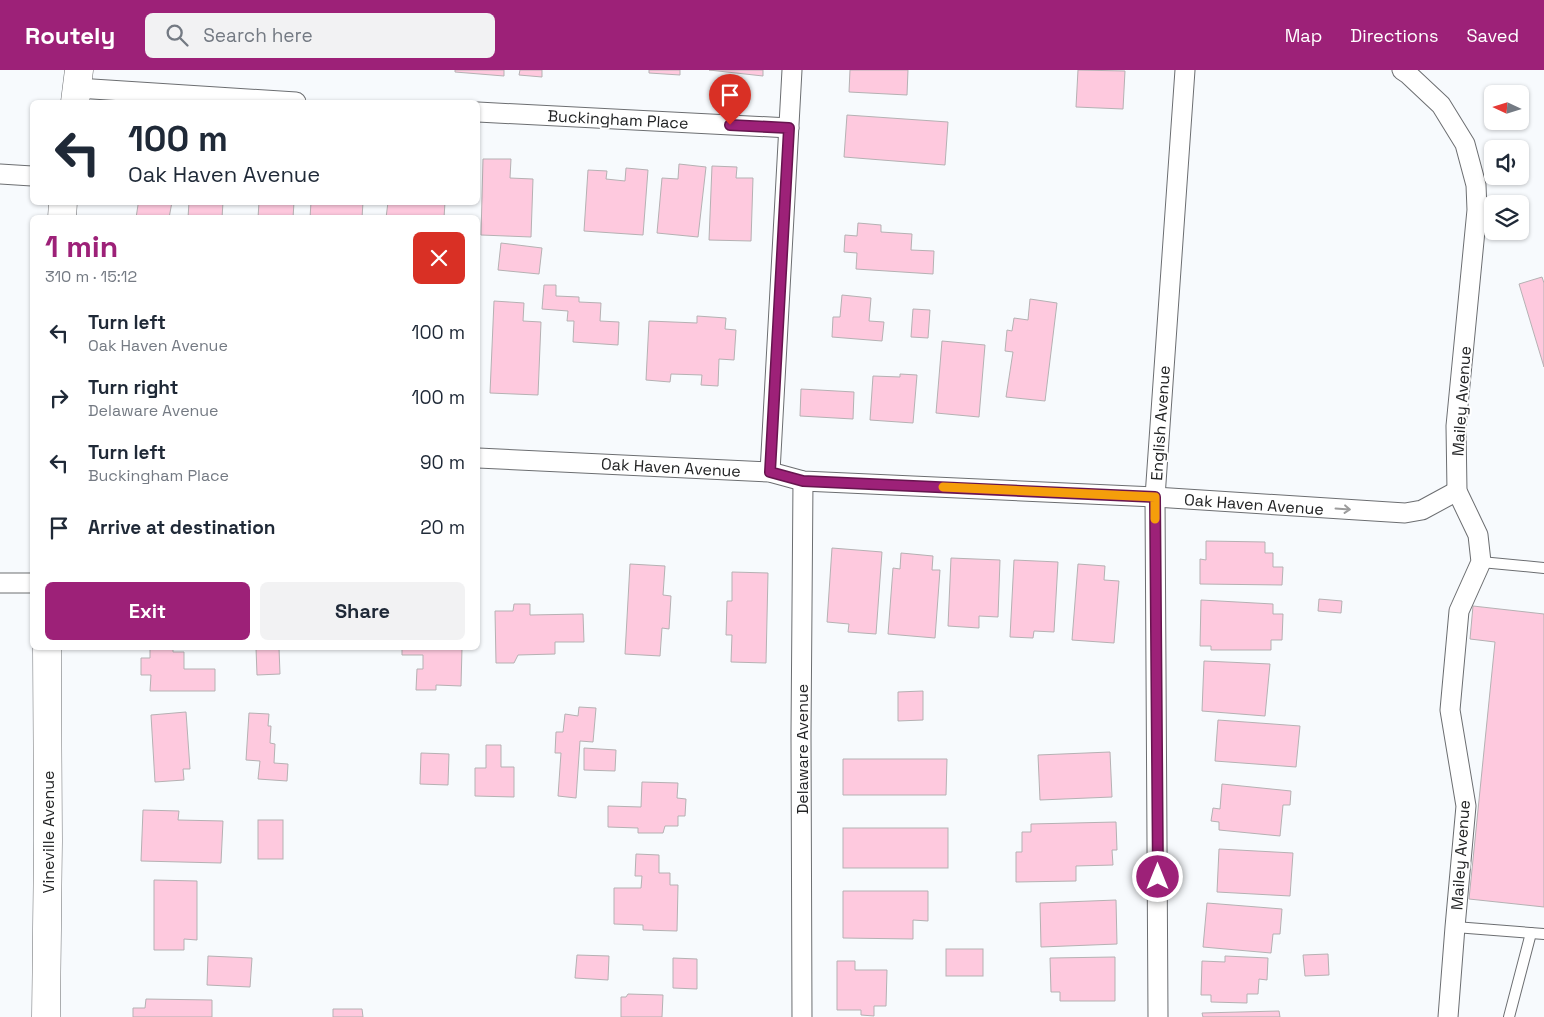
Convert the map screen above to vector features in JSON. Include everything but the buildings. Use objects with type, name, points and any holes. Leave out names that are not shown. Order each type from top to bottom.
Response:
[{"type":"main road","name":"Vineville Avenue","points":[[46,1017],[48,851],[47,650]]},
{"type":"street","points":[[770,472],[792,70]]},
{"type":"street","name":"English Avenue","points":[[1158,1017],[1155,497],[1185,70]]},
{"type":"street","name":"Mailey Avenue","points":[[1402,70],[1441,105],[1465,144],[1476,185],[1477,210],[1456,426],[1457,491],[1478,535],[1481,562],[1460,611],[1450,710],[1466,806],[1448,1017]]},
{"type":"street","points":[[77,87],[267,100]]},
{"type":"street","name":"Buckingham Place","points":[[480,112],[789,128]]},
{"type":"street","points":[[0,174],[30,176]]},
{"type":"street","name":"Oak Haven Avenue","points":[[480,458],[770,472],[803,481],[1155,497],[1405,513],[1422,510],[1457,491]]},
{"type":"street","name":"Delaware Avenue","points":[[802,1017],[801,734],[803,481]]},
{"type":"street","points":[[0,583],[30,583]]},
{"type":"lane","points":[[1481,562],[1544,568]]},
{"type":"lane","points":[[1455,927],[1544,934]]},
{"type":"lane","points":[[1509,1017],[1532,933]]},
{"type":"slow traffic","points":[[943,487],[1155,497],[1155,519]]},
{"type":"route","points":[[730,125],[789,128],[770,472],[803,481],[1155,497],[1158,877]]}]
